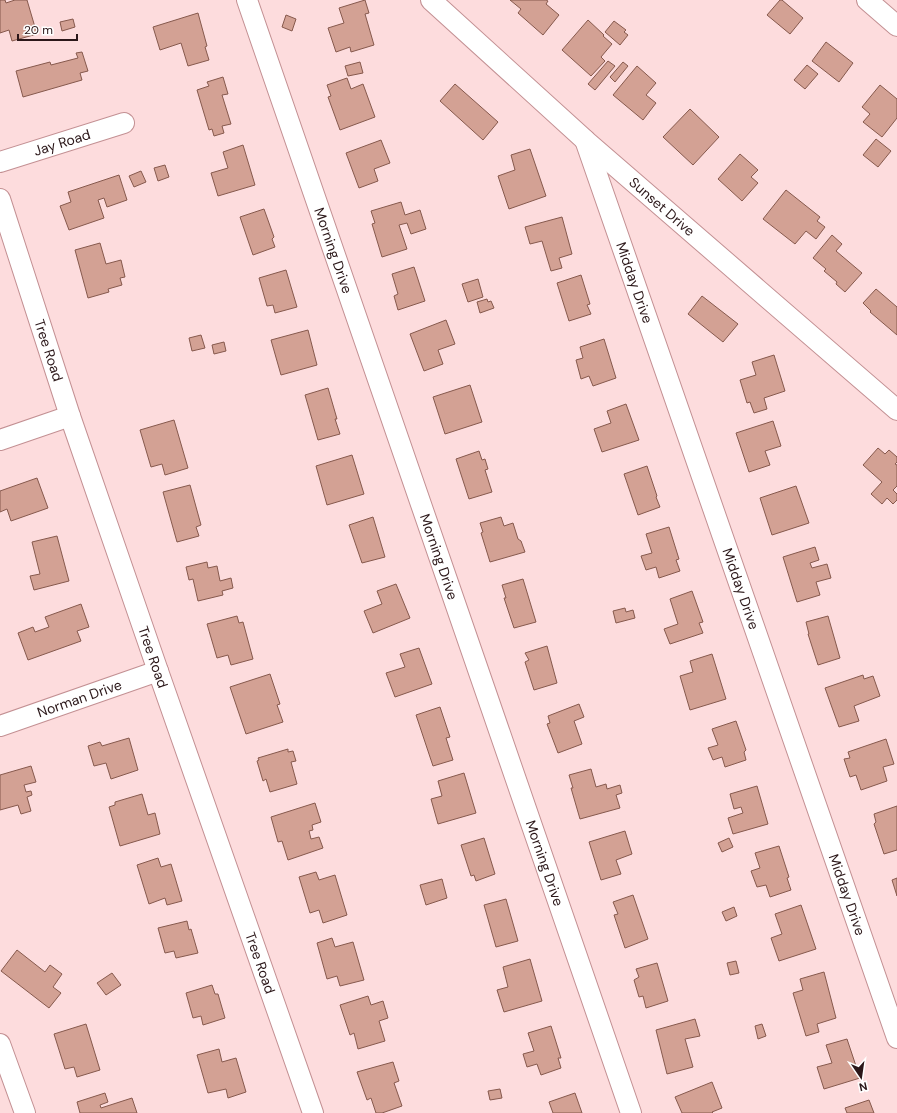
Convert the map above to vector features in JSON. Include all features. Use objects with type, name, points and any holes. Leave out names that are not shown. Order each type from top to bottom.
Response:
[{"type":"street","name":"Morning Drive","points":[[247,0],[631,1113]]},
{"type":"street","name":"Sunset Drive","points":[[430,0],[585,140],[897,410]]},
{"type":"street","points":[[867,0],[897,26]]},
{"type":"street","name":"Jay Road","points":[[0,162],[124,123]]},
{"type":"street","name":"Midday Drive","points":[[585,140],[897,1038]]},
{"type":"street","name":"Tree Road","points":[[0,199],[70,416],[313,1113]]},
{"type":"street","points":[[0,440],[70,416]]},
{"type":"street","name":"Norman Drive","points":[[0,726],[158,672]]},
{"type":"street","points":[[0,1044],[25,1113]]},
{"type":"building","points":[[0,0],[5,0],[6,3],[15,0],[27,0],[37,34],[12,41],[9,30],[0,33]]},
{"type":"building","points":[[365,0],[369,13],[365,14],[374,45],[351,52],[350,47],[336,52],[328,28],[344,23],[339,8]]},
{"type":"building","points":[[510,0],[546,0],[548,1],[546,4],[559,15],[543,35],[518,13],[521,9]]},
{"type":"building","points":[[780,0],[782,0],[803,18],[790,34],[767,15]]},
{"type":"building","points":[[198,13],[207,46],[205,47],[209,60],[188,66],[181,43],[160,50],[153,27]]},
{"type":"building","points":[[286,15],[296,19],[292,31],[282,27]]},
{"type":"building","points":[[73,19],[75,27],[62,31],[60,22]]},
{"type":"building","points":[[588,20],[612,44],[601,57],[605,61],[591,76],[562,50]]},
{"type":"building","points":[[614,21],[626,30],[624,32],[628,35],[620,45],[605,32]]},
{"type":"building","points":[[826,42],[853,63],[839,82],[812,61]]},
{"type":"building","points":[[82,52],[88,71],[80,73],[82,80],[23,97],[16,71],[50,62],[51,65],[78,58],[76,53]]},
{"type":"building","points":[[608,61],[615,66],[595,90],[588,84]]},
{"type":"building","points":[[360,62],[363,73],[348,76],[345,66]]},
{"type":"building","points":[[623,62],[628,66],[615,82],[610,77]]},
{"type":"building","points":[[807,65],[818,74],[805,89],[794,80]]},
{"type":"building","points":[[637,66],[656,83],[646,95],[656,103],[643,120],[613,95]]},
{"type":"building","points":[[223,77],[228,94],[222,95],[231,124],[222,126],[224,133],[214,136],[212,129],[209,130],[197,90],[209,86],[207,82]]},
{"type":"building","points":[[347,78],[351,89],[363,84],[375,117],[340,130],[328,97],[331,96],[327,85]]},
{"type":"building","points":[[455,84],[498,122],[483,140],[440,101]]},
{"type":"building","points":[[880,85],[897,99],[897,118],[882,137],[863,122],[870,114],[862,107]]},
{"type":"building","points":[[690,109],[719,137],[693,165],[663,137]]},
{"type":"building","points":[[876,139],[891,151],[878,167],[863,155]]},
{"type":"building","points":[[381,140],[390,163],[374,169],[378,181],[359,188],[346,153]]},
{"type":"building","points":[[243,145],[255,185],[218,196],[211,173],[228,168],[223,152]]},
{"type":"building","points":[[530,149],[546,196],[509,209],[498,176],[515,170],[511,155]]},
{"type":"building","points":[[740,154],[758,170],[751,177],[758,183],[742,201],[718,179]]},
{"type":"building","points":[[165,165],[169,177],[158,181],[154,168]]},
{"type":"building","points":[[141,171],[146,182],[134,187],[129,176]]},
{"type":"building","points":[[119,175],[127,200],[107,207],[104,198],[98,200],[104,218],[69,230],[60,206],[71,202],[68,192]]},
{"type":"building","points":[[786,190],[820,217],[817,221],[825,227],[816,239],[806,231],[795,244],[763,219]]},
{"type":"building","points":[[401,202],[405,215],[420,210],[426,229],[411,234],[407,223],[399,225],[407,249],[382,257],[372,224],[375,223],[371,211]]},
{"type":"building","points":[[264,209],[274,237],[272,239],[275,247],[253,255],[240,217]]},
{"type":"building","points":[[562,217],[572,254],[559,258],[562,268],[551,271],[542,241],[530,244],[525,227]]},
{"type":"building","points":[[832,235],[842,244],[836,251],[862,273],[845,292],[836,284],[837,282],[824,271],[826,269],[813,258]]},
{"type":"building","points":[[100,243],[106,264],[121,260],[125,277],[120,278],[122,285],[108,289],[109,292],[88,298],[75,250]]},
{"type":"building","points":[[414,267],[425,301],[398,310],[394,296],[398,294],[392,274]]},
{"type":"building","points":[[286,270],[297,307],[275,313],[273,305],[267,306],[259,278]]},
{"type":"building","points":[[581,275],[590,304],[587,305],[591,314],[569,321],[557,283]]},
{"type":"building","points":[[478,279],[483,297],[468,302],[462,284]]},
{"type":"building","points":[[876,289],[897,307],[897,335],[870,312],[871,311],[863,303]]},
{"type":"building","points":[[702,296],[738,324],[723,342],[688,314]]},
{"type":"building","points":[[487,299],[488,302],[491,301],[494,308],[480,313],[477,302]]},
{"type":"building","points":[[446,320],[455,344],[438,350],[443,364],[424,371],[410,334]]},
{"type":"building","points":[[308,330],[317,365],[281,375],[271,340]]},
{"type":"building","points":[[201,335],[205,348],[192,351],[189,338]]},
{"type":"building","points":[[604,339],[616,378],[593,386],[589,376],[581,379],[576,360],[583,358],[580,347]]},
{"type":"building","points":[[224,342],[226,351],[214,354],[212,345]]},
{"type":"building","points":[[774,355],[785,391],[764,398],[767,409],[754,413],[750,402],[747,403],[740,380],[756,375],[752,362]]},
{"type":"building","points":[[470,385],[482,422],[445,434],[433,397]]},
{"type":"building","points":[[328,388],[340,434],[318,440],[305,395]]},
{"type":"building","points":[[626,404],[639,440],[602,452],[594,429],[611,423],[607,411]]},
{"type":"building","points":[[174,420],[188,468],[165,475],[162,464],[151,467],[140,430]]},
{"type":"building","points":[[773,421],[781,446],[765,451],[770,465],[749,472],[736,433]]},
{"type":"building","points":[[878,448],[885,454],[889,450],[897,457],[897,462],[895,464],[897,465],[897,486],[893,490],[897,494],[897,500],[893,504],[887,498],[882,504],[871,494],[882,482],[863,465]]},
{"type":"building","points":[[479,451],[482,460],[485,459],[488,469],[485,470],[492,492],[469,499],[456,459]]},
{"type":"building","points":[[352,455],[364,494],[327,505],[316,466]]},
{"type":"building","points":[[647,466],[660,507],[638,515],[624,474]]},
{"type":"building","points":[[37,478],[48,508],[11,521],[7,509],[0,512],[0,491]]},
{"type":"building","points":[[190,485],[201,525],[196,527],[199,536],[177,542],[163,492]]},
{"type":"building","points":[[796,486],[809,523],[772,535],[760,498]]},
{"type":"building","points":[[373,517],[385,557],[362,563],[349,525]]},
{"type":"building","points":[[501,517],[504,526],[513,523],[518,539],[521,541],[525,552],[490,562],[481,533],[483,532],[480,523]]},
{"type":"building","points":[[669,527],[679,559],[676,560],[680,571],[659,578],[656,567],[646,570],[641,556],[652,553],[646,534]]},
{"type":"building","points":[[57,536],[69,581],[34,590],[30,576],[40,574],[32,542]]},
{"type":"building","points":[[815,547],[819,560],[810,563],[812,568],[827,564],[831,578],[816,582],[820,595],[797,602],[783,557]]},
{"type":"building","points":[[207,562],[208,568],[217,566],[220,581],[231,578],[233,588],[222,591],[223,595],[198,601],[193,579],[189,580],[186,567]]},
{"type":"building","points":[[523,579],[536,622],[514,628],[504,598],[506,598],[502,585]]},
{"type":"building","points":[[396,584],[410,618],[373,633],[364,611],[382,604],[377,591]]},
{"type":"building","points":[[692,591],[703,622],[699,623],[703,633],[670,644],[664,629],[678,624],[670,599]]},
{"type":"building","points":[[81,604],[89,627],[77,631],[81,641],[28,660],[18,633],[33,627],[35,632],[49,627],[45,617]]},
{"type":"building","points":[[625,608],[626,612],[633,610],[635,618],[616,623],[613,611]]},
{"type":"building","points":[[237,616],[239,623],[243,622],[253,659],[231,665],[228,655],[217,658],[207,624]]},
{"type":"building","points":[[828,616],[840,658],[818,665],[808,634],[806,622]]},
{"type":"building","points":[[547,646],[557,683],[534,690],[525,662],[529,660],[525,653]]},
{"type":"building","points":[[419,648],[432,684],[395,697],[386,673],[405,667],[400,654]]},
{"type":"building","points":[[712,654],[726,699],[690,710],[680,676],[693,672],[690,661]]},
{"type":"building","points":[[270,674],[280,704],[277,705],[283,722],[246,734],[230,687]]},
{"type":"building","points":[[863,675],[864,679],[873,676],[880,696],[854,706],[859,721],[839,727],[825,688]]},
{"type":"building","points":[[579,704],[584,717],[574,721],[582,744],[558,753],[547,724],[550,723],[548,716]]},
{"type":"building","points":[[440,707],[450,737],[446,738],[453,760],[433,766],[416,715]]},
{"type":"building","points":[[736,721],[746,750],[744,752],[746,760],[725,767],[722,757],[713,760],[708,748],[718,745],[712,729]]},
{"type":"building","points":[[129,738],[138,770],[111,779],[106,763],[94,766],[88,746],[100,742],[102,746]]},
{"type":"building","points":[[886,739],[894,764],[883,767],[887,781],[861,790],[856,775],[850,777],[844,759],[850,758],[848,752]]},
{"type":"building","points":[[288,749],[288,752],[293,751],[296,761],[291,762],[297,784],[270,792],[266,779],[263,781],[257,761],[259,760],[258,758]]},
{"type":"building","points":[[31,766],[36,782],[24,785],[26,792],[31,791],[32,795],[27,797],[31,811],[21,814],[18,805],[0,810],[0,775]]},
{"type":"building","points":[[591,769],[596,787],[606,784],[607,789],[620,785],[622,793],[616,795],[620,808],[580,819],[571,788],[573,788],[569,775]]},
{"type":"building","points":[[464,773],[476,813],[438,824],[431,799],[442,796],[438,781]]},
{"type":"building","points":[[757,786],[768,824],[733,834],[728,818],[743,813],[741,807],[734,809],[730,794]]},
{"type":"building","points":[[142,794],[148,815],[155,813],[160,834],[120,846],[109,807],[115,805],[115,802]]},
{"type":"building","points":[[315,803],[321,822],[312,825],[313,830],[309,831],[311,839],[319,837],[323,848],[288,860],[282,841],[278,842],[271,817]]},
{"type":"building","points":[[897,806],[897,850],[884,854],[874,824],[876,822],[874,814]]},
{"type":"building","points":[[625,831],[632,854],[616,860],[621,874],[601,880],[589,842]]},
{"type":"building","points":[[484,838],[495,874],[476,881],[474,875],[471,876],[461,845]]},
{"type":"building","points":[[729,838],[733,847],[722,852],[718,843]]},
{"type":"building","points":[[779,846],[789,877],[787,878],[791,890],[770,897],[766,885],[757,887],[751,871],[760,868],[755,853]]},
{"type":"building","points":[[158,858],[161,867],[171,864],[182,901],[167,905],[165,898],[149,904],[137,865]]},
{"type":"building","points":[[316,872],[319,880],[335,875],[347,915],[323,923],[319,910],[310,913],[299,877]]},
{"type":"building","points":[[897,878],[897,896],[892,880]]},
{"type":"building","points":[[442,879],[447,898],[426,905],[420,885]]},
{"type":"building","points":[[633,895],[648,939],[625,948],[614,915],[618,914],[613,902]]},
{"type":"building","points":[[506,899],[518,941],[496,947],[484,905]]},
{"type":"building","points":[[801,905],[816,949],[779,961],[771,938],[782,934],[775,914]]},
{"type":"building","points":[[734,907],[737,916],[726,921],[722,912]]},
{"type":"building","points":[[187,921],[198,953],[176,958],[174,951],[165,953],[158,928]]},
{"type":"building","points":[[332,938],[335,947],[353,942],[364,980],[340,986],[337,976],[327,979],[317,943]]},
{"type":"building","points":[[17,950],[45,972],[50,965],[62,974],[53,987],[61,993],[49,1008],[1,971]]},
{"type":"building","points":[[530,959],[542,1001],[504,1012],[497,990],[508,987],[503,967]]},
{"type":"building","points":[[736,961],[739,973],[730,975],[727,963]]},
{"type":"building","points":[[657,963],[668,1001],[646,1008],[643,996],[639,997],[634,980],[639,977],[636,969]]},
{"type":"building","points":[[824,972],[836,1018],[817,1024],[819,1032],[806,1036],[793,993],[803,990],[800,979]]},
{"type":"building","points":[[112,973],[121,985],[106,995],[97,983]]},
{"type":"building","points":[[212,985],[215,994],[218,994],[225,1018],[203,1025],[201,1016],[193,1018],[186,993]]},
{"type":"building","points":[[368,996],[371,1005],[383,1001],[388,1018],[379,1021],[385,1041],[358,1049],[354,1033],[350,1035],[340,1005]]},
{"type":"building","points":[[695,1019],[700,1036],[685,1039],[693,1067],[667,1074],[656,1030]]},
{"type":"building","points":[[86,1024],[100,1070],[77,1077],[74,1067],[65,1069],[54,1034]]},
{"type":"building","points":[[762,1024],[766,1036],[758,1039],[755,1026]]},
{"type":"building","points":[[551,1026],[561,1058],[558,1058],[561,1068],[541,1075],[537,1064],[527,1067],[523,1054],[534,1051],[528,1033]]},
{"type":"building","points":[[847,1039],[860,1078],[824,1089],[817,1067],[832,1063],[826,1045]]},
{"type":"building","points":[[219,1049],[222,1062],[236,1058],[246,1092],[228,1098],[226,1089],[208,1093],[197,1055]]},
{"type":"building","points":[[393,1062],[399,1081],[394,1083],[402,1106],[382,1113],[376,1113],[371,1098],[367,1100],[357,1072]]},
{"type":"building","points":[[712,1082],[722,1108],[712,1112],[713,1113],[682,1113],[675,1097]]},
{"type":"building","points":[[500,1089],[502,1098],[490,1100],[488,1091]]},
{"type":"building","points":[[105,1093],[108,1102],[100,1105],[101,1108],[132,1098],[137,1113],[80,1113],[77,1102]]},
{"type":"building","points":[[575,1093],[582,1113],[553,1113],[549,1102]]},
{"type":"building","points":[[869,1100],[874,1113],[847,1113],[845,1108]]}]
